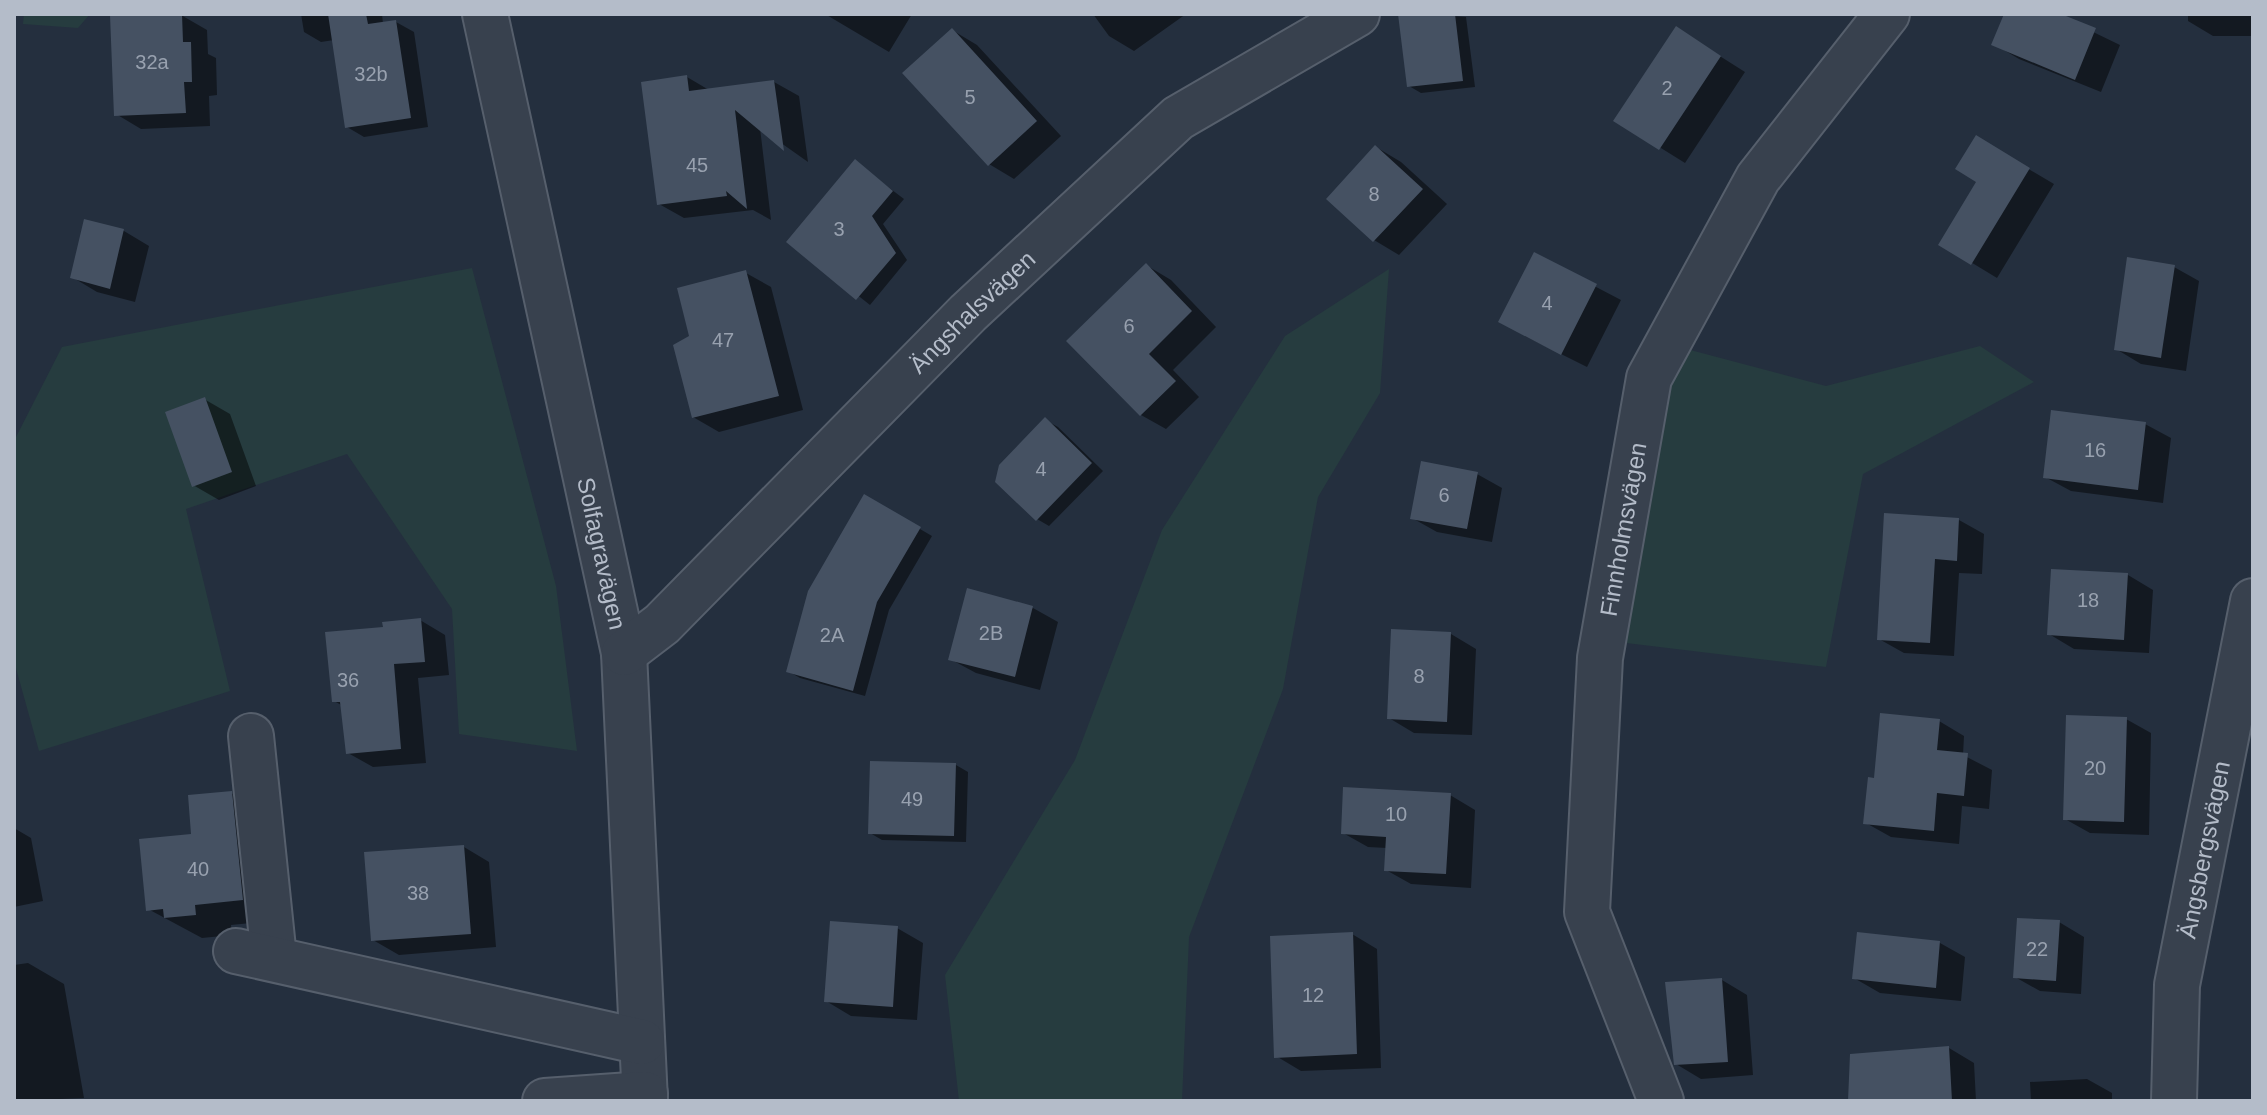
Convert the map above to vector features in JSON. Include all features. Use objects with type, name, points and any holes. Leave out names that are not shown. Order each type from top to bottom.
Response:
[{"type":"street","name":"Solfagravägen","points":[[485,14],[624,653],[645,1098]]},
{"type":"street","name":"Ängshalsvägen","points":[[624,653],[662,624],[968,313],[1178,118],[1357,14]]},
{"type":"street","name":"Finnholmsvägen","points":[[1661,1101],[1587,912],[1600,658],[1649,378],[1758,178],[1887,14]]},
{"type":"street","name":"Ängsbergsvägen","points":[[2174,1101],[2177,985],[2253,601]]},
{"type":"street","points":[[251,736],[255,955],[642,1042]]},
{"type":"street","points":[[545,1101],[645,1098]]},
{"type":"green space","points":[[24,14],[90,14],[78,28],[23,24]]},
{"type":"green space","points":[[472,268],[556,586],[577,751],[459,734],[452,609],[347,454],[186,509],[230,691],[39,751],[14,661],[14,441],[62,347]]},
{"type":"green space","points":[[1389,269],[1380,393],[1318,497],[1283,689],[1189,937],[1182,1101],[959,1101],[945,975],[1075,760],[1162,530],[1285,336]]},
{"type":"green space","points":[[1980,346],[2034,382],[1863,474],[1826,667],[1618,642],[1642,466],[1679,347],[1826,386]]},
{"type":"building","points":[[182,14],[183,42],[191,42],[192,82],[184,82],[186,113],[114,116],[110,15]]},
{"type":"building","points":[[328,14],[366,14],[368,24],[396,20],[411,118],[345,128]]},
{"type":"building","points":[[1398,14],[1455,14],[1463,81],[1407,87]]},
{"type":"building","points":[[2004,14],[2061,14],[2096,28],[2075,80],[1991,45]]},
{"type":"building","points":[[1676,26],[1721,56],[1659,150],[1613,121]]},
{"type":"building","points":[[952,28],[1037,121],[988,166],[902,73]]},
{"type":"building","points":[[687,75],[689,91],[774,80],[784,151],[735,110],[747,209],[726,191],[727,196],[657,205],[641,82]]},
{"type":"building","points":[[1976,135],[2030,168],[1971,265],[1938,245],[1976,182],[1955,169]]},
{"type":"building","points":[[1375,145],[1423,189],[1373,242],[1326,199]]},
{"type":"building","points":[[855,159],[893,191],[872,216],[896,253],[856,300],[786,242]]},
{"type":"building","points":[[84,219],[124,229],[110,289],[70,278]]},
{"type":"building","points":[[1534,252],[1597,284],[1561,355],[1498,322]]},
{"type":"building","points":[[2127,257],[2175,265],[2161,358],[2114,350]]},
{"type":"building","points":[[1146,263],[1192,311],[1149,354],[1176,381],[1140,416],[1066,341]]},
{"type":"building","points":[[746,270],[779,396],[692,418],[673,345],[689,336],[677,288]]},
{"type":"building","points":[[205,397],[232,472],[192,487],[165,412]]},
{"type":"building","points":[[2051,410],[2146,422],[2138,490],[2043,478]]},
{"type":"building","points":[[1045,417],[1092,463],[1036,521],[995,482],[999,465]]},
{"type":"building","points":[[1421,461],[1478,472],[1467,529],[1410,519]]},
{"type":"building","points":[[864,494],[921,527],[877,602],[853,691],[786,672],[808,591]]},
{"type":"building","points":[[1884,513],[1959,518],[1957,561],[1935,559],[1930,643],[1877,640]]},
{"type":"building","points":[[2051,569],[2128,573],[2124,640],[2047,635]]},
{"type":"building","points":[[967,588],[1033,606],[1015,677],[948,660]]},
{"type":"building","points":[[421,618],[425,662],[394,664],[401,749],[346,754],[340,702],[332,702],[325,632],[383,627],[382,622]]},
{"type":"building","points":[[1391,629],[1451,632],[1447,722],[1387,719]]},
{"type":"building","points":[[1880,713],[1940,719],[1937,750],[1968,753],[1964,796],[1937,793],[1934,831],[1863,824],[1868,777],[1874,778]]},
{"type":"building","points":[[2066,715],[2127,717],[2124,822],[2063,820]]},
{"type":"building","points":[[870,761],[956,763],[954,836],[868,834]]},
{"type":"building","points":[[1343,787],[1451,793],[1446,874],[1384,871],[1386,837],[1341,834]]},
{"type":"building","points":[[232,791],[243,900],[195,905],[196,915],[164,918],[163,909],[146,911],[139,839],[191,834],[188,795]]},
{"type":"building","points":[[464,845],[471,934],[371,941],[364,852]]},
{"type":"building","points":[[2017,918],[2060,920],[2056,981],[2013,978]]},
{"type":"building","points":[[830,921],[898,926],[893,1007],[824,1002]]},
{"type":"building","points":[[1353,932],[1357,1054],[1274,1058],[1270,936]]},
{"type":"building","points":[[1857,932],[1940,941],[1936,988],[1852,979]]},
{"type":"building","points":[[1722,978],[1728,1062],[1674,1065],[1665,982]]},
{"type":"building","points":[[1949,1046],[1952,1101],[1848,1101],[1850,1054]]}]
